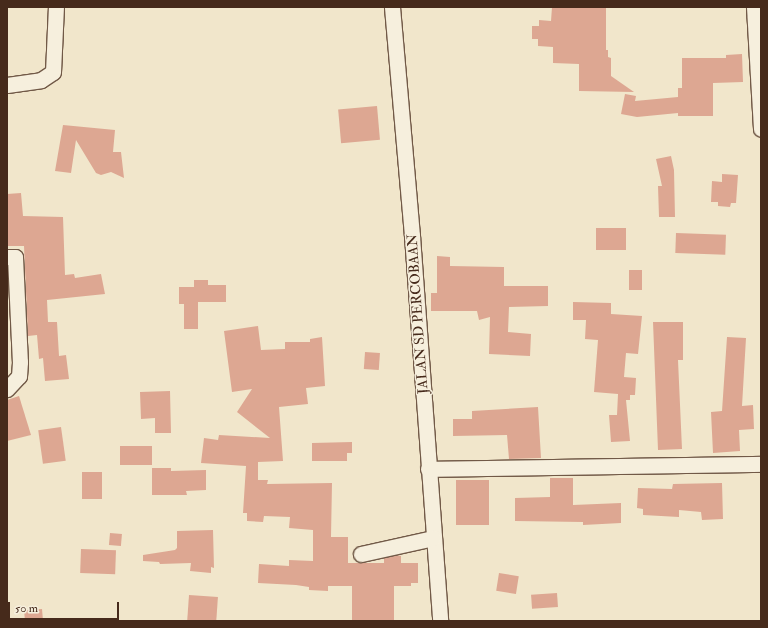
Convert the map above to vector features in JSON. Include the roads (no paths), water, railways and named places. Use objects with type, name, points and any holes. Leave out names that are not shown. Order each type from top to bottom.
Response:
[{"type":"street","points":[[7,85],[41,80],[52,72],[56,7]]},
{"type":"street","name":"JALAN SD PERCOBAAN","points":[[392,7],[412,236],[440,621]]},
{"type":"street","points":[[754,7],[761,129]]},
{"type":"street","points":[[7,257],[15,257],[20,362],[19,376],[7,389]]},
{"type":"street","points":[[428,469],[761,464]]},
{"type":"street","points":[[361,554],[433,538]]}]
